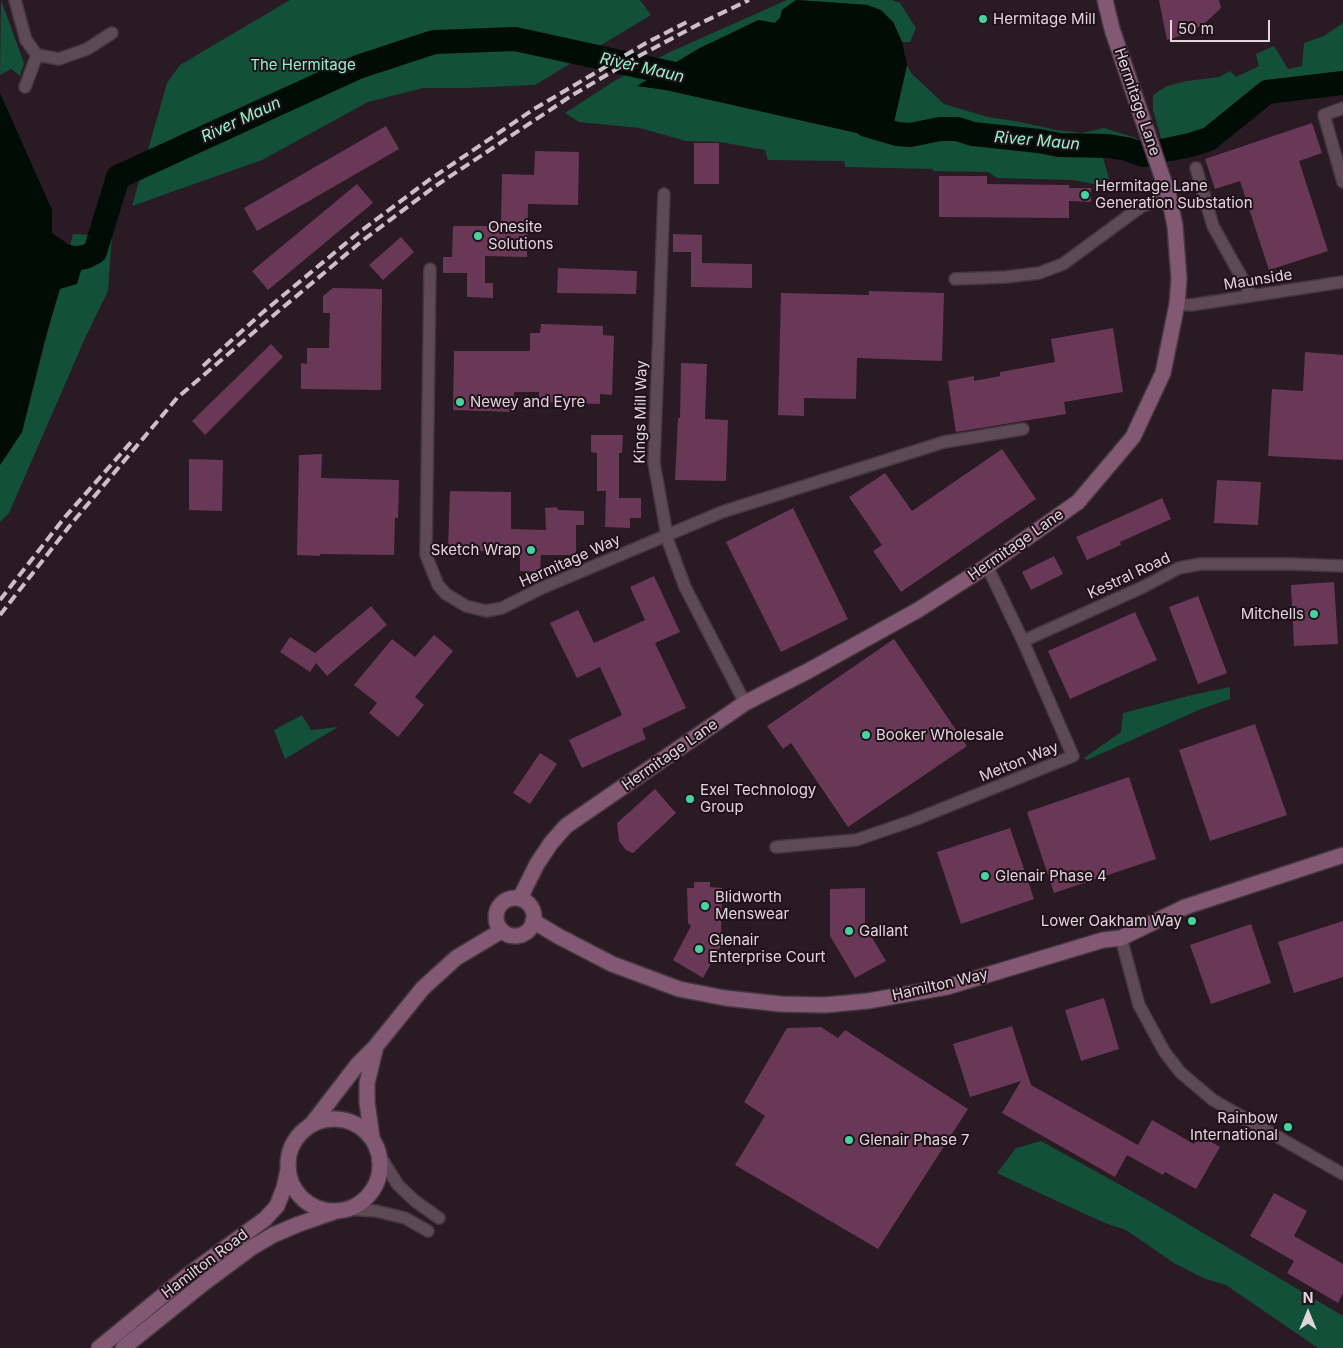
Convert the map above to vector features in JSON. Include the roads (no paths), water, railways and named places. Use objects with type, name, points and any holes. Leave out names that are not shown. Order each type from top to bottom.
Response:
[{"type":"street","points":[[15,0],[26,40],[37,54],[59,59],[87,49],[112,33]]},
{"type":"street","name":"Hermitage Lane","points":[[520,898],[537,864],[551,843],[566,826],[745,703],[808,671],[918,610],[988,566],[1078,502],[1133,437],[1163,374],[1177,304],[1179,279],[1176,226],[1169,197],[1112,29],[1105,0]]},
{"type":"street","points":[[25,87],[37,54]]},
{"type":"street","points":[[1343,108],[1324,115],[1343,182]]},
{"type":"street","points":[[1196,168],[1213,226],[1252,296]]},
{"type":"street","name":"Kings Mill Way","points":[[664,194],[654,463],[667,535],[685,587],[745,703]]},
{"type":"street","points":[[954,279],[1039,273],[1063,264],[1142,206],[1169,197]]},
{"type":"street","name":"Hermitage Way","points":[[430,270],[426,555],[438,585],[446,594],[459,603],[476,609],[502,608],[542,588],[722,512],[944,442],[1023,428]]},
{"type":"street","name":"Maunside","points":[[1177,304],[1191,305],[1343,282]]},
{"type":"street","name":"Kestral Road","points":[[1023,641],[1143,587],[1179,568],[1200,564],[1343,566]]},
{"type":"street","name":"Melton Way","points":[[776,847],[856,840],[914,820],[1073,756],[988,566]]},
{"type":"street","name":"Hamilton Way","points":[[533,921],[612,964],[679,989],[725,998],[780,1004],[825,1005],[868,1002],[947,987],[1103,940],[1121,938],[1184,907],[1343,855]]},
{"type":"street","points":[[520,898],[530,905],[534,912],[533,921],[528,932],[521,936],[508,936],[501,932],[495,919],[496,912],[504,900],[520,898]]},
{"type":"street","name":"Hamilton Road","points":[[98,1348],[188,1275],[264,1219],[277,1206],[284,1188],[292,1147],[324,1110],[358,1064],[376,1046],[423,988],[456,958],[501,932]]},
{"type":"street","points":[[1121,938],[1139,1005],[1164,1051],[1180,1072],[1213,1100],[1343,1174]]},
{"type":"street","name":"Hamilton Road","points":[[123,1348],[251,1248],[281,1231],[343,1210],[364,1200],[376,1186],[379,1176],[380,1156],[372,1138],[367,1102],[367,1082],[376,1046]]},
{"type":"street","name":"Hamilton Road","points":[[310,1126],[328,1120],[348,1121],[365,1131],[372,1138]]},
{"type":"street","points":[[380,1156],[398,1185],[415,1201],[439,1218]]},
{"type":"street","points":[[288,1165],[292,1183],[303,1199],[319,1208],[376,1211],[405,1218],[428,1231]]},
{"type":"waterway","name":"River Maun","points":[[0,268],[85,257],[95,252],[118,177],[358,67],[434,42],[515,39],[693,78]]},
{"type":"waterway","name":"River Maun","points":[[866,125],[897,134],[910,135],[940,129],[957,129],[973,134],[1059,145],[1108,146],[1127,149],[1143,155],[1209,139],[1267,92],[1343,83]]},
{"type":"railway","points":[[0,615],[72,523],[177,398],[362,241],[434,187],[571,96],[637,57],[749,0]]},
{"type":"railway","points":[[203,366],[262,313],[357,234],[429,180],[534,109],[646,43],[687,22]]},
{"type":"railway","points":[[0,600],[65,517],[133,440]]},
{"type":"place","name":"Hermitage Mill","points":[[983,19]]},
{"type":"place","name":"Hermitage Lane Generation Substation","points":[[1085,195]]},
{"type":"place","name":"Onesite Solutions","points":[[478,236]]},
{"type":"place","name":"Newey and Eyre","points":[[460,402]]},
{"type":"place","name":"Sketch Wrap","points":[[531,550]]},
{"type":"place","name":"Mitchells","points":[[1314,614]]},
{"type":"place","name":"Booker Wholesale","points":[[866,735]]},
{"type":"place","name":"Exel Technology Group","points":[[690,799]]},
{"type":"place","name":"Glenair Phase 4","points":[[985,876]]},
{"type":"place","name":"Blidworth Menswear","points":[[705,906]]},
{"type":"place","name":"Lower Oakham Way","points":[[1192,921]]},
{"type":"place","name":"Gallant","points":[[849,931]]},
{"type":"place","name":"Glenair Enterprise Court","points":[[699,949]]},
{"type":"place","name":"Rainbow International","points":[[1288,1127]]},
{"type":"place","name":"Glenair Phase 7","points":[[849,1140]]},
{"type":"park label","name":"The Hermitage","points":[[303,65]]}]
